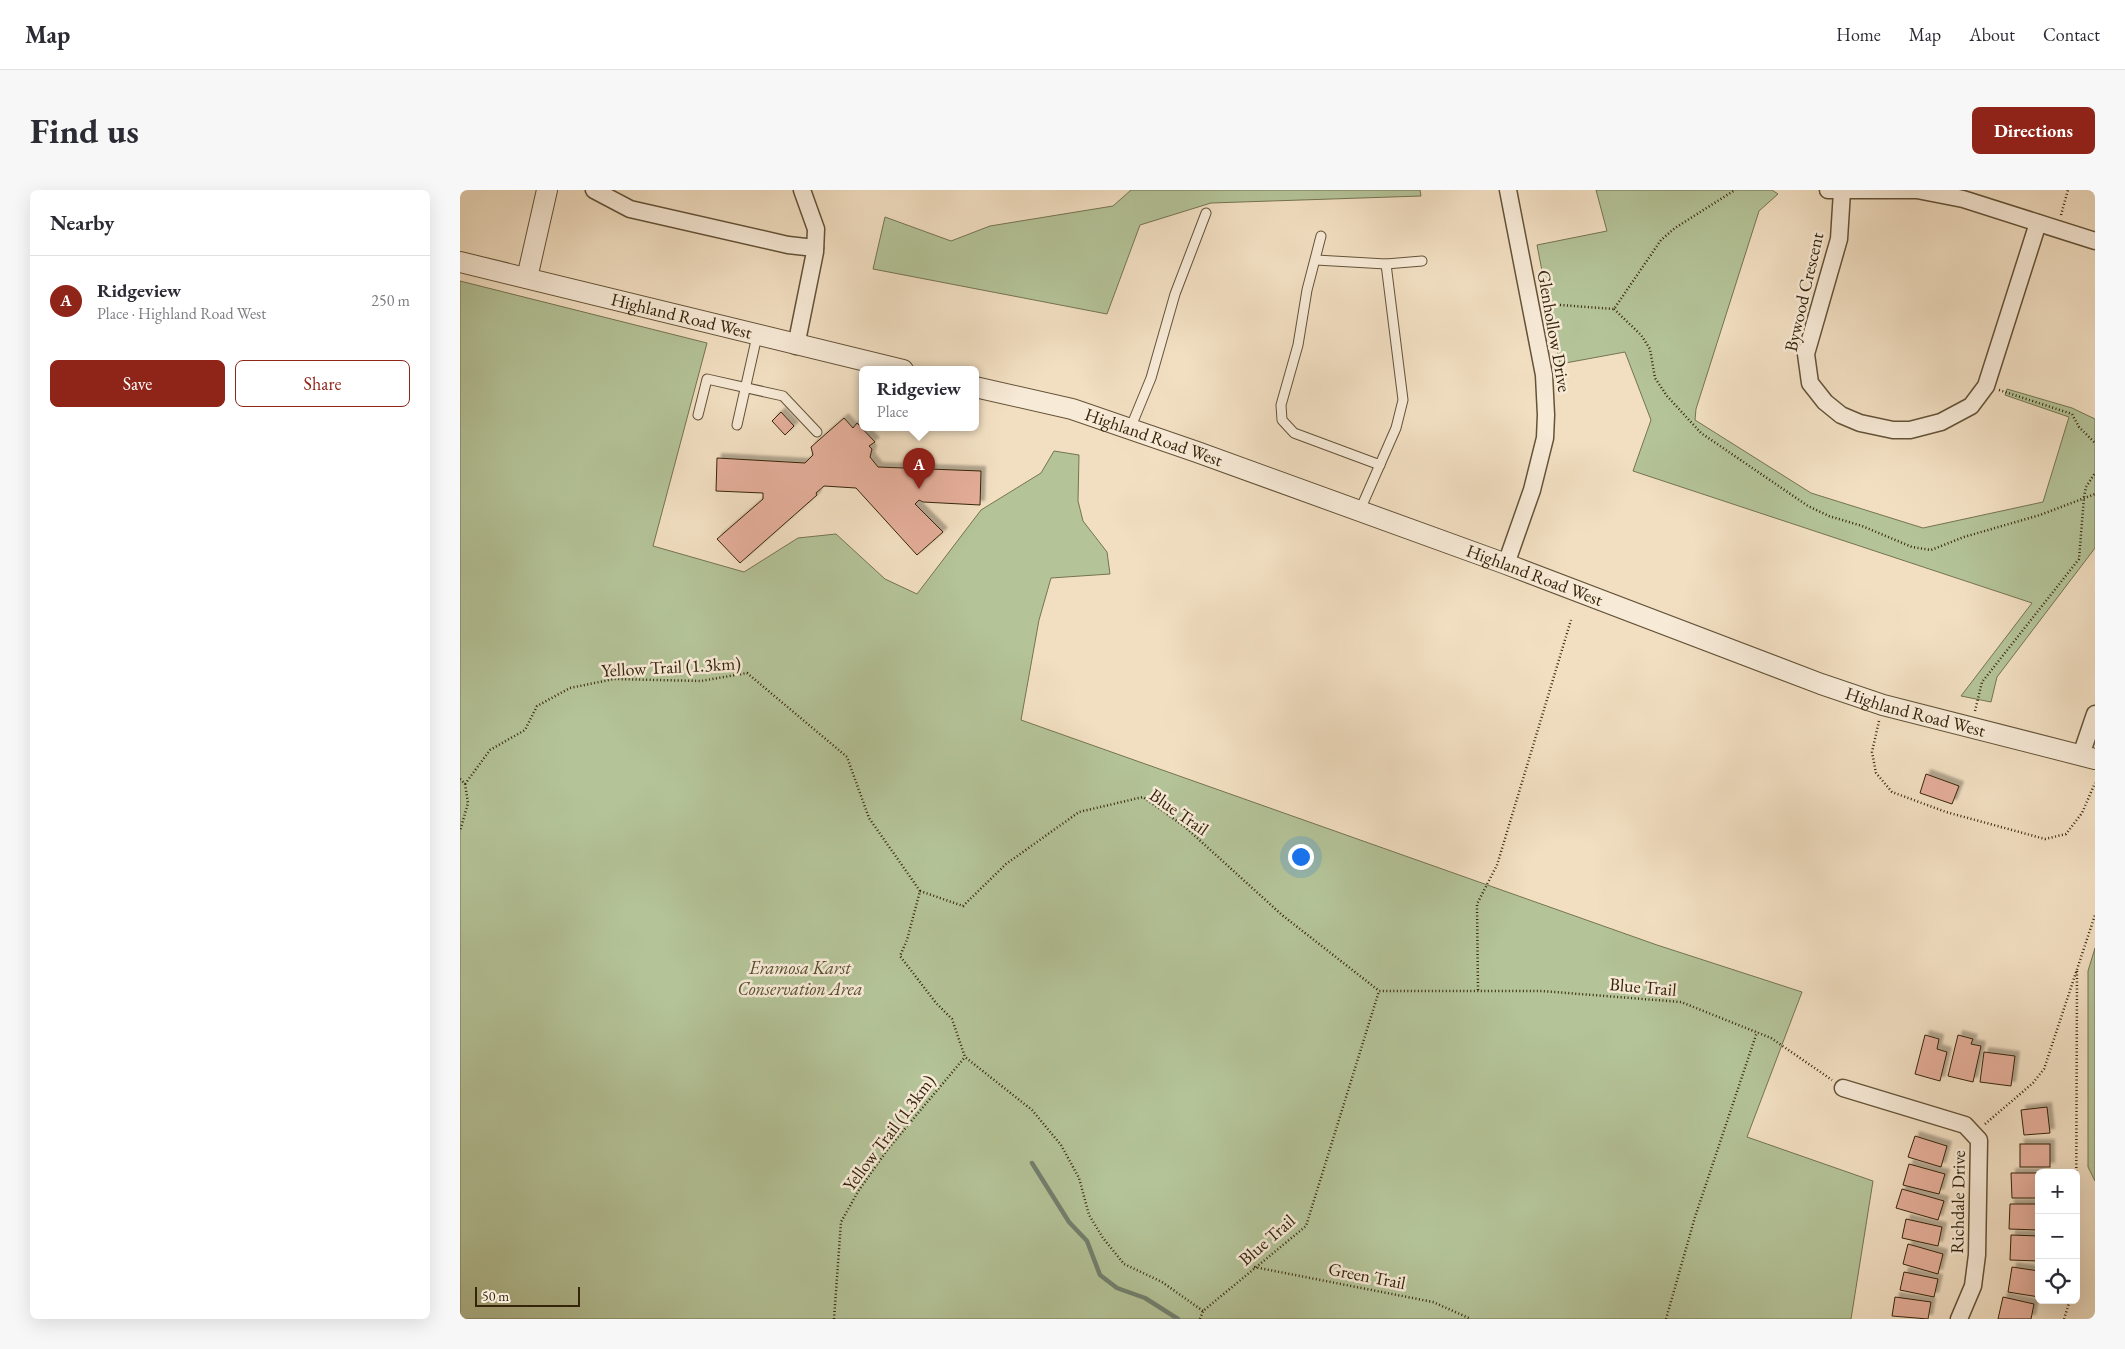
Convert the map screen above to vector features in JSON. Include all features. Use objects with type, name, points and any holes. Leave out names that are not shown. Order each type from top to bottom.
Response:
[{"type":"street","points":[[526,278],[547,190]]},
{"type":"street","points":[[594,190],[630,210],[788,245],[815,248]]},
{"type":"street","points":[[796,346],[815,248],[816,229],[802,190]]},
{"type":"street","name":"Glenhollow Drive","points":[[1506,564],[1532,490],[1545,438],[1546,415],[1544,375],[1508,190]]},
{"type":"street","points":[[1835,191],[1918,190],[1963,199],[2095,240]]},
{"type":"street","name":"Bywood Crescent","points":[[1835,191],[1839,239],[1806,354],[1810,383],[1825,402],[1841,415],[1860,423],[1893,430],[1910,430],[1941,422],[1971,406],[1986,386],[2038,223]]},
{"type":"street","name":"Highland Road West","points":[[460,262],[796,346],[885,366]]},
{"type":"street","name":"Highland Road West","points":[[979,388],[1072,408],[1360,510],[1821,684],[1883,705],[2088,757]]},
{"type":"street","points":[[2088,757],[2095,714]]},
{"type":"street","name":"Richdale Drive","points":[[1844,1088],[1965,1125],[1979,1140],[1977,1255],[1973,1286],[1959,1319]]},
{"type":"lane","points":[[1130,429],[1150,378],[1175,294],[1206,213]]},
{"type":"lane","points":[[1321,236],[1316,260],[1306,290],[1298,345],[1281,405],[1282,420],[1294,433],[1380,465]]},
{"type":"lane","points":[[1316,260],[1386,264],[1422,261]]},
{"type":"lane","points":[[1360,510],[1400,416],[1403,400],[1386,264]]},
{"type":"lane","points":[[737,425],[757,336]]},
{"type":"lane","points":[[698,415],[707,379],[783,396],[817,432]]},
{"type":"path","points":[[1614,308],[1661,240],[1675,228],[1735,190]]},
{"type":"path","points":[[2057,229],[2068,190]]},
{"type":"path","points":[[1529,302],[1614,308],[1640,335],[1650,349],[1655,378],[1667,396],[1701,433],[1808,506],[1829,516],[1862,526],[1912,547],[1931,550],[1964,537],[2040,515],[2095,494]]},
{"type":"path","points":[[1986,386],[2072,414],[2079,427],[2095,443]]},
{"type":"path","points":[[1972,728],[1982,682],[2080,559],[2084,497],[2086,486],[2095,473]]},
{"type":"path","points":[[1478,991],[1476,904],[1497,864],[1571,620]]},
{"type":"path","name":"Yellow Trail (1.3km)","points":[[465,784],[490,750],[525,730],[537,706],[570,688],[614,679],[701,680],[747,673],[847,757],[869,818],[920,891]]},
{"type":"path","points":[[1883,705],[1872,752],[1876,773],[1892,792],[1946,812],[2045,838],[2066,834],[2082,813],[2095,783]]},
{"type":"path","points":[[460,779],[465,784],[468,804],[460,831]]},
{"type":"path","name":"Blue Trail","points":[[920,891],[963,906],[1006,864],[1079,812],[1142,797],[1184,826],[1282,915],[1378,991],[1542,991],[1681,1002],[1771,1038],[1844,1088]]},
{"type":"path","points":[[920,891],[907,940],[900,956],[936,1003],[952,1019],[965,1057],[1032,1110],[1061,1145],[1078,1178],[1089,1215],[1124,1264],[1162,1282],[1203,1311]]},
{"type":"path","points":[[1974,1134],[2033,1083],[2044,1069],[2095,914]]},
{"type":"path","points":[[2076,1214],[2078,970]]},
{"type":"path","name":"Blue Trail","points":[[1200,1319],[1203,1311],[1306,1226],[1378,991]]},
{"type":"path","points":[[1666,1319],[1694,1217],[1756,1032]]},
{"type":"path","name":"Yellow Trail (1.3km)","points":[[834,1319],[841,1222],[859,1190],[888,1150],[965,1057]]},
{"type":"path","name":"Green Trail","points":[[1254,1267],[1432,1302],[1471,1319]]},
{"type":"path","points":[[2064,1319],[2069,1304]]},
{"type":"green space","points":[[1131,190],[1420,190],[1421,196],[1211,203],[1140,225],[1107,314],[873,269],[885,217],[951,241],[990,226],[1113,206]]},
{"type":"green space","points":[[1596,190],[1772,190],[1778,194],[1759,211],[1696,409],[1695,420],[1811,493],[1923,528],[2043,502],[2069,417],[2005,395],[2007,389],[2072,408],[2095,419],[2095,548],[1997,677],[1991,702],[1961,696],[2032,603],[1633,471],[1651,420],[1625,352],[1560,364],[1537,245],[1607,231]]},
{"type":"green space","name":"Eramosa Karst Conservation Area","points":[[460,281],[707,343],[653,546],[744,572],[798,538],[836,534],[885,579],[917,594],[981,510],[1041,473],[1054,451],[1079,455],[1078,501],[1083,521],[1107,552],[1110,574],[1051,578],[1039,620],[1021,720],[1657,945],[1802,992],[1747,1137],[1873,1181],[1851,1319],[460,1319]]},
{"type":"green space","points":[[2095,948],[2095,1181],[2088,1167],[2088,971]]},
{"type":"building","points":[[781,412],[794,426],[785,435],[772,421]]},
{"type":"building","points":[[844,418],[853,428],[857,423],[859,431],[865,431],[875,442],[869,446],[872,449],[870,457],[878,467],[981,471],[980,505],[923,502],[919,500],[915,504],[943,532],[917,555],[856,488],[824,486],[816,493],[817,495],[740,563],[717,539],[763,499],[763,493],[716,491],[717,458],[805,463],[813,455],[811,447]]},
{"type":"building","points":[[1926,774],[1959,786],[1952,804],[1920,793]]},
{"type":"building","points":[[1925,1035],[1939,1039],[1937,1049],[1947,1052],[1940,1081],[1915,1074]]},
{"type":"building","points":[[1958,1035],[1973,1039],[1971,1044],[1981,1046],[1973,1082],[1948,1076]]},
{"type":"building","points":[[1984,1052],[2015,1056],[2011,1086],[1980,1082]]},
{"type":"building","points":[[2047,1107],[2050,1133],[2024,1135],[2021,1110]]},
{"type":"building","points":[[1915,1136],[1947,1146],[1941,1167],[1908,1157]]},
{"type":"building","points":[[2020,1144],[2050,1144],[2050,1167],[2020,1167]]},
{"type":"building","points":[[1909,1164],[1945,1174],[1939,1194],[1903,1185]]},
{"type":"building","points":[[2011,1173],[2035,1173],[2035,1198],[2012,1198]]},
{"type":"building","points":[[1902,1189],[1944,1201],[1938,1220],[1896,1208]]},
{"type":"building","points":[[2010,1204],[2035,1204],[2035,1230],[2009,1229]]},
{"type":"building","points":[[1906,1219],[1942,1227],[1938,1246],[1902,1238]]},
{"type":"building","points":[[2011,1235],[2035,1236],[2035,1261],[2010,1260]]},
{"type":"building","points":[[1908,1244],[1943,1254],[1938,1274],[1903,1264]]},
{"type":"building","points":[[2012,1267],[2035,1270],[2035,1296],[2008,1292]]},
{"type":"building","points":[[1904,1272],[1938,1279],[1934,1297],[1900,1290]]},
{"type":"building","points":[[1895,1297],[1931,1302],[1928,1319],[1892,1316]]},
{"type":"building","points":[[2003,1297],[2034,1304],[2031,1319],[1998,1319]]},
{"type":"waterway","points":[[1032,1163],[1069,1222],[1087,1241],[1100,1275],[1117,1288],[1145,1298],[1178,1319]]},
{"type":"place","name":"Ridgeview","points":[[919,489]]}]
